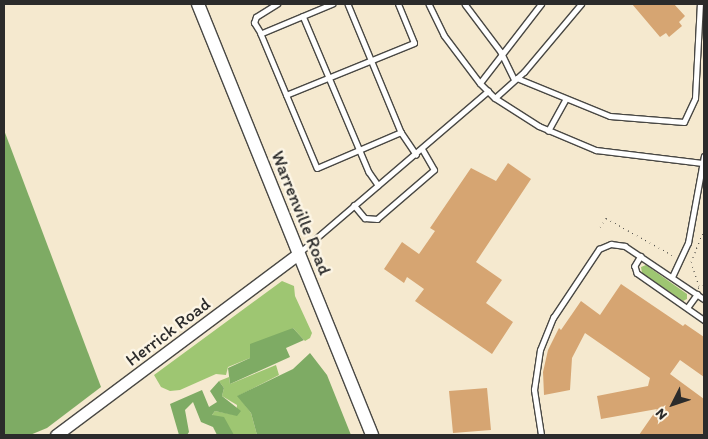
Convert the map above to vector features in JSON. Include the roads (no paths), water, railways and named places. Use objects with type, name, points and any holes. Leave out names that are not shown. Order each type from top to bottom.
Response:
[{"type":"main road","name":"Warrenville Road","points":[[198,4],[372,435]]},
{"type":"street","name":"Herrick Road","points":[[56,435],[298,254]]},
{"type":"lane","points":[[277,4],[256,17],[254,23],[261,34],[317,168],[401,132]]},
{"type":"lane","points":[[261,34],[333,4]]},
{"type":"lane","points":[[348,4],[401,132],[416,154]]},
{"type":"lane","points":[[286,95],[414,43],[398,4]]},
{"type":"lane","points":[[429,4],[444,35],[488,92],[548,131],[610,153],[704,163]]},
{"type":"lane","points":[[465,4],[501,52],[516,78],[565,100],[610,116],[684,122],[695,98],[700,4]]},
{"type":"lane","points":[[480,83],[501,52],[541,4]]},
{"type":"lane","points":[[495,98],[516,78],[581,4]]},
{"type":"lane","points":[[303,16],[359,150],[378,185]]},
{"type":"lane","points":[[697,66],[704,67]]},
{"type":"lane","points":[[298,254],[354,204],[488,92]]},
{"type":"lane","points":[[548,131],[565,100]]},
{"type":"lane","points":[[354,204],[365,218],[377,220],[434,170],[422,148]]},
{"type":"lane","points":[[672,277],[682,259],[704,156]]},
{"type":"lane","points":[[541,435],[535,403],[535,374],[553,318],[599,249],[618,244],[641,256],[704,299]]},
{"type":"lane","points":[[641,256],[635,266],[637,273],[704,320]]},
{"type":"lane","points":[[688,308],[697,294]]}]
